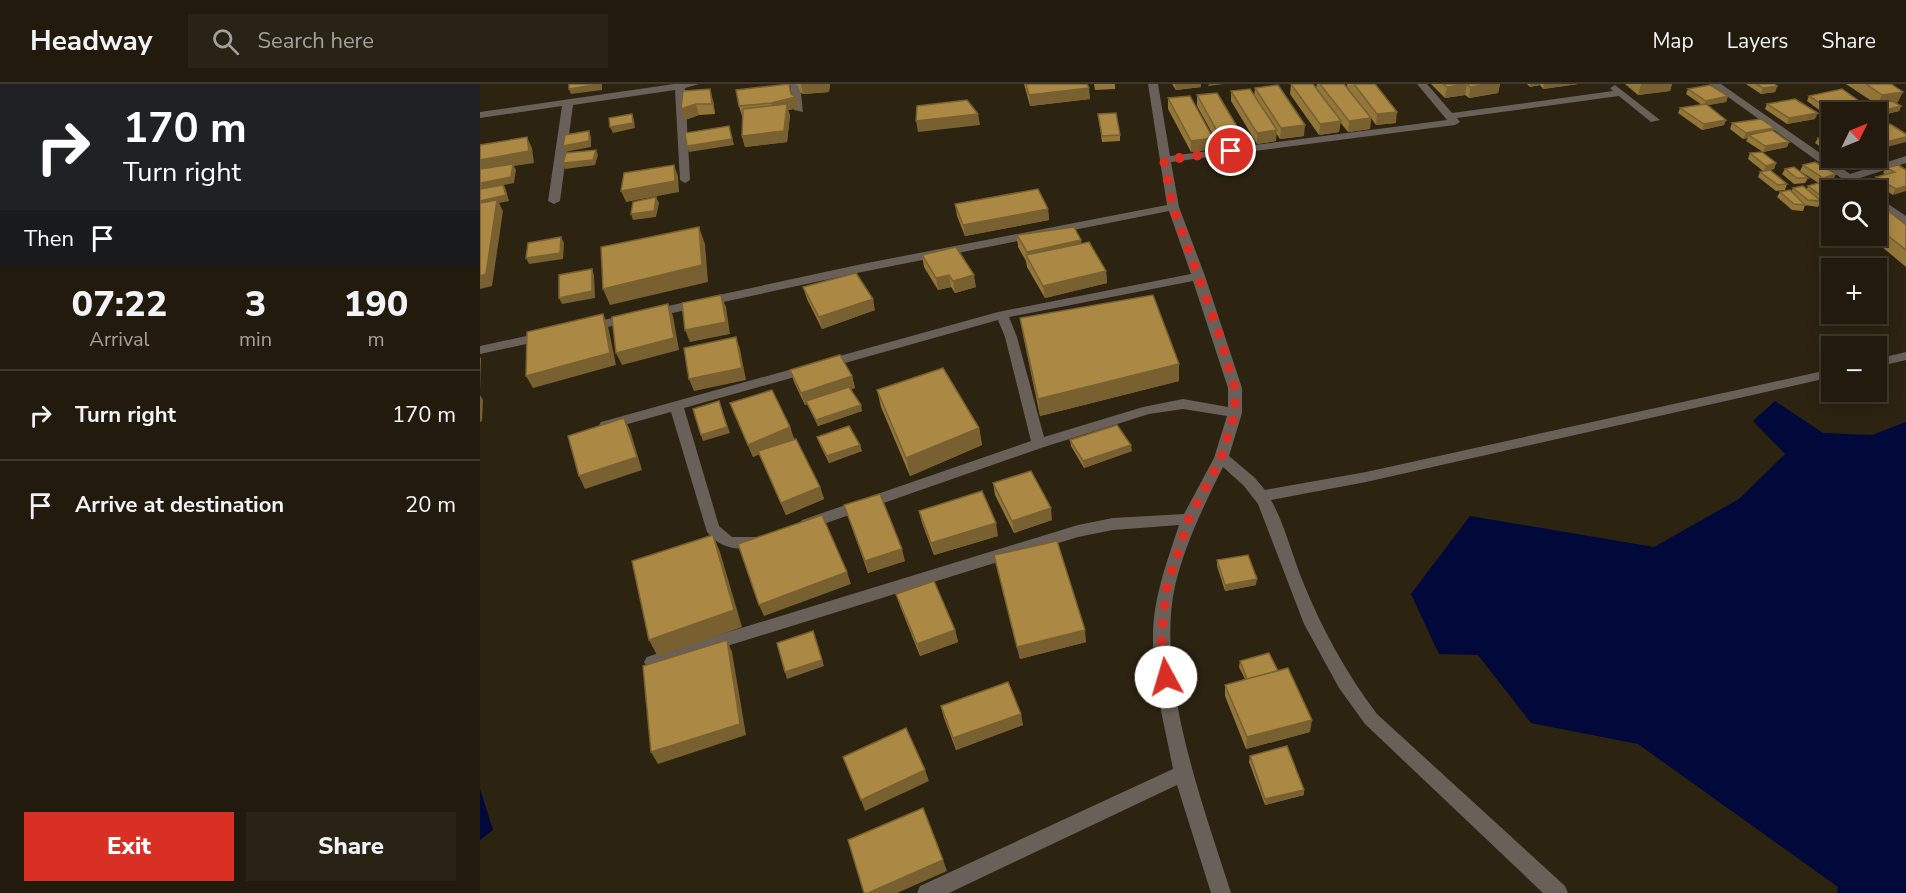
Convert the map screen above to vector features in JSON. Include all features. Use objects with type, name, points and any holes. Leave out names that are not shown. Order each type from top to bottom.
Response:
[{"type":"street","points":[[480,115],[694,84]]},
{"type":"street","points":[[795,84],[799,110]]},
{"type":"street","points":[[1153,84],[1173,207],[1199,276],[1235,388],[1235,413],[1221,458],[1189,519],[1167,586],[1161,637],[1168,697],[1183,773],[1221,893]]},
{"type":"street","points":[[1164,160],[1455,122],[1422,84]]},
{"type":"street","points":[[1611,84],[1655,120]]},
{"type":"street","points":[[1715,84],[1852,180]]},
{"type":"street","points":[[680,85],[685,180]]},
{"type":"street","points":[[1449,116],[1621,93]]},
{"type":"street","points":[[554,201],[568,102]]},
{"type":"street","points":[[1849,178],[1906,159]]},
{"type":"street","points":[[480,350],[874,266],[1173,207]]},
{"type":"street","points":[[1887,207],[1906,221]]},
{"type":"street","points":[[590,430],[1002,315],[1199,276]]},
{"type":"street","points":[[1002,315],[1011,338],[1039,444]]},
{"type":"street","points":[[1887,360],[1906,356]]},
{"type":"street","points":[[1263,496],[1366,477],[1821,375]]},
{"type":"street","points":[[793,529],[1039,444],[1148,410],[1183,404],[1235,413]]},
{"type":"street","points":[[676,406],[712,528],[719,537],[727,542],[743,544],[771,537]]},
{"type":"street","points":[[1221,458],[1240,471],[1263,496],[1287,563],[1329,659],[1347,689],[1371,719],[1558,893]]},
{"type":"street","points":[[653,662],[1078,531],[1113,524],[1189,519]]},
{"type":"street","points":[[927,893],[1183,773]]},
{"type":"shaded area","points":[[1775,401],[1823,433],[1872,435],[1906,422],[1906,893],[1837,893],[1838,887],[1638,744],[1531,723],[1478,655],[1439,654],[1411,594],[1470,516],[1654,547],[1739,499],[1785,454],[1753,421]]},
{"type":"shaded area","points":[[480,789],[493,830],[480,840]]},
{"type":"building","points":[[569,84],[600,84],[569,89]]},
{"type":"building","points":[[789,84],[791,94],[796,97],[771,103],[739,106],[736,90]]},
{"type":"building","points":[[1026,84],[1087,84],[1089,88],[1029,95]]},
{"type":"building","points":[[1291,84],[1313,84],[1341,121],[1320,124]]},
{"type":"building","points":[[1320,84],[1344,84],[1371,118],[1349,121]]},
{"type":"building","points":[[1354,84],[1375,84],[1397,112],[1377,114]]},
{"type":"building","points":[[1443,84],[1467,84],[1447,87]]},
{"type":"building","points":[[1467,84],[1491,84],[1470,87]]},
{"type":"building","points":[[1756,84],[1774,84],[1777,86],[1763,88]]},
{"type":"building","points":[[1866,84],[1891,84],[1903,92],[1882,95]]},
{"type":"building","points":[[1278,85],[1305,125],[1281,128],[1255,88]]},
{"type":"building","points":[[1710,85],[1728,96],[1706,101],[1688,89]]},
{"type":"building","points":[[710,89],[712,104],[696,104],[681,109],[683,91]]},
{"type":"building","points":[[1250,89],[1277,130],[1257,133],[1231,91]]},
{"type":"building","points":[[1842,89],[1861,102],[1821,104],[1809,96]]},
{"type":"building","points":[[1217,93],[1242,135],[1221,138],[1197,95]]},
{"type":"building","points":[[1190,96],[1213,138],[1191,141],[1168,98]]},
{"type":"building","points":[[1795,99],[1818,113],[1789,118],[1767,104]]},
{"type":"building","points":[[967,100],[978,114],[916,121],[917,106]]},
{"type":"building","points":[[1892,101],[1901,106],[1887,110],[1887,102]]},
{"type":"building","points":[[787,104],[784,131],[742,136],[743,109]]},
{"type":"building","points":[[1706,104],[1726,120],[1704,124],[1680,108]]},
{"type":"building","points":[[1116,113],[1120,135],[1102,136],[1098,114]]},
{"type":"building","points":[[632,114],[633,123],[610,127],[609,118]]},
{"type":"building","points":[[1761,119],[1774,128],[1746,133],[1732,123]]},
{"type":"building","points":[[1890,124],[1906,134],[1906,137],[1887,142],[1887,125]]},
{"type":"building","points":[[729,126],[732,139],[687,146],[685,133]]},
{"type":"building","points":[[1772,130],[1789,142],[1765,146],[1749,135]]},
{"type":"building","points":[[589,131],[589,141],[563,146],[565,135]]},
{"type":"building","points":[[527,137],[529,151],[480,160],[480,145]]},
{"type":"building","points":[[596,150],[593,160],[563,163],[566,153]]},
{"type":"building","points":[[1762,152],[1776,163],[1766,166],[1750,153]]},
{"type":"building","points":[[1815,162],[1821,165],[1821,168],[1836,174],[1823,178],[1803,165]]},
{"type":"building","points":[[513,164],[511,177],[480,183],[480,169]]},
{"type":"building","points":[[674,165],[675,181],[621,191],[624,173]]},
{"type":"building","points":[[1898,165],[1906,170],[1906,186],[1896,189],[1887,184],[1887,180],[1876,177],[1895,172],[1887,168]]},
{"type":"building","points":[[1794,167],[1808,178],[1797,178],[1785,169]]},
{"type":"building","points":[[1770,170],[1787,184],[1778,185],[1760,172]]},
{"type":"building","points":[[1818,183],[1821,185],[1821,196],[1808,186]]},
{"type":"building","points":[[503,185],[506,195],[480,201],[480,189]]},
{"type":"building","points":[[1803,186],[1821,201],[1808,200],[1793,188]]},
{"type":"building","points":[[1038,189],[1048,209],[963,225],[955,204]]},
{"type":"building","points":[[1790,190],[1805,205],[1794,204],[1780,192]]},
{"type":"building","points":[[656,197],[654,211],[631,214],[633,202]]},
{"type":"building","points":[[497,200],[486,274],[480,276],[480,203]]},
{"type":"building","points":[[1887,210],[1906,225],[1906,250],[1887,235]]},
{"type":"building","points":[[699,227],[702,265],[603,289],[601,247]]},
{"type":"building","points":[[1074,227],[1081,240],[1027,252],[1017,235]]},
{"type":"building","points":[[561,237],[560,253],[526,258],[528,243]]},
{"type":"building","points":[[1089,242],[1106,271],[1043,286],[1026,255]]},
{"type":"building","points":[[956,247],[974,275],[953,281],[949,275],[936,278],[922,255]]},
{"type":"building","points":[[592,269],[592,291],[559,298],[559,275]]},
{"type":"building","points":[[856,273],[873,299],[819,317],[803,287]]},
{"type":"building","points":[[721,295],[726,322],[685,330],[682,303]]},
{"type":"building","points":[[1153,295],[1179,364],[1038,399],[1020,318]]},
{"type":"building","points":[[668,304],[674,338],[616,353],[612,317]]},
{"type":"building","points":[[603,314],[610,353],[526,376],[527,332]]},
{"type":"building","points":[[736,337],[742,368],[689,379],[684,348]]},
{"type":"building","points":[[840,355],[852,376],[801,393],[790,370]]},
{"type":"building","points":[[943,368],[979,428],[906,458],[877,390]]},
{"type":"building","points":[[849,387],[861,405],[816,420],[806,401]]},
{"type":"building","points":[[772,390],[790,427],[748,445],[730,403]]},
{"type":"building","points":[[719,401],[727,427],[701,435],[693,409]]},
{"type":"building","points":[[624,418],[637,457],[579,476],[568,436]]},
{"type":"building","points":[[1117,425],[1131,445],[1083,461],[1070,440]]},
{"type":"building","points":[[849,426],[860,445],[827,456],[817,437]]},
{"type":"building","points":[[796,439],[820,487],[781,503],[758,451]]},
{"type":"building","points":[[1031,471],[1051,508],[1012,521],[993,483]]},
{"type":"building","points":[[982,491],[996,523],[931,543],[919,511]]},
{"type":"building","points":[[880,494],[902,549],[865,561],[844,505]]},
{"type":"building","points":[[822,515],[847,572],[759,605],[738,544]]},
{"type":"building","points":[[713,535],[734,610],[649,640],[632,561]]},
{"type":"building","points":[[1057,541],[1085,630],[1017,647],[994,555]]},
{"type":"building","points":[[1248,555],[1257,579],[1225,585],[1217,560]]},
{"type":"building","points":[[934,581],[955,630],[917,644],[896,594]]},
{"type":"building","points":[[813,631],[822,660],[785,672],[777,643]]},
{"type":"building","points":[[727,640],[740,724],[651,752],[643,666]]},
{"type":"building","points":[[1269,653],[1278,671],[1247,679],[1240,661]]},
{"type":"building","points":[[1288,668],[1312,720],[1247,737],[1225,685]]},
{"type":"building","points":[[1008,682],[1021,714],[953,738],[941,706]]},
{"type":"building","points":[[906,728],[925,770],[861,800],[843,757]]},
{"type":"building","points":[[1287,746],[1304,790],[1265,799],[1250,756]]},
{"type":"building","points":[[923,808],[943,860],[864,893],[848,840]]},
{"type":"route","points":[[1166,677],[1161,637],[1167,586],[1189,519],[1221,458],[1235,413],[1235,388],[1218,331],[1173,207],[1164,160],[1231,151]]}]
